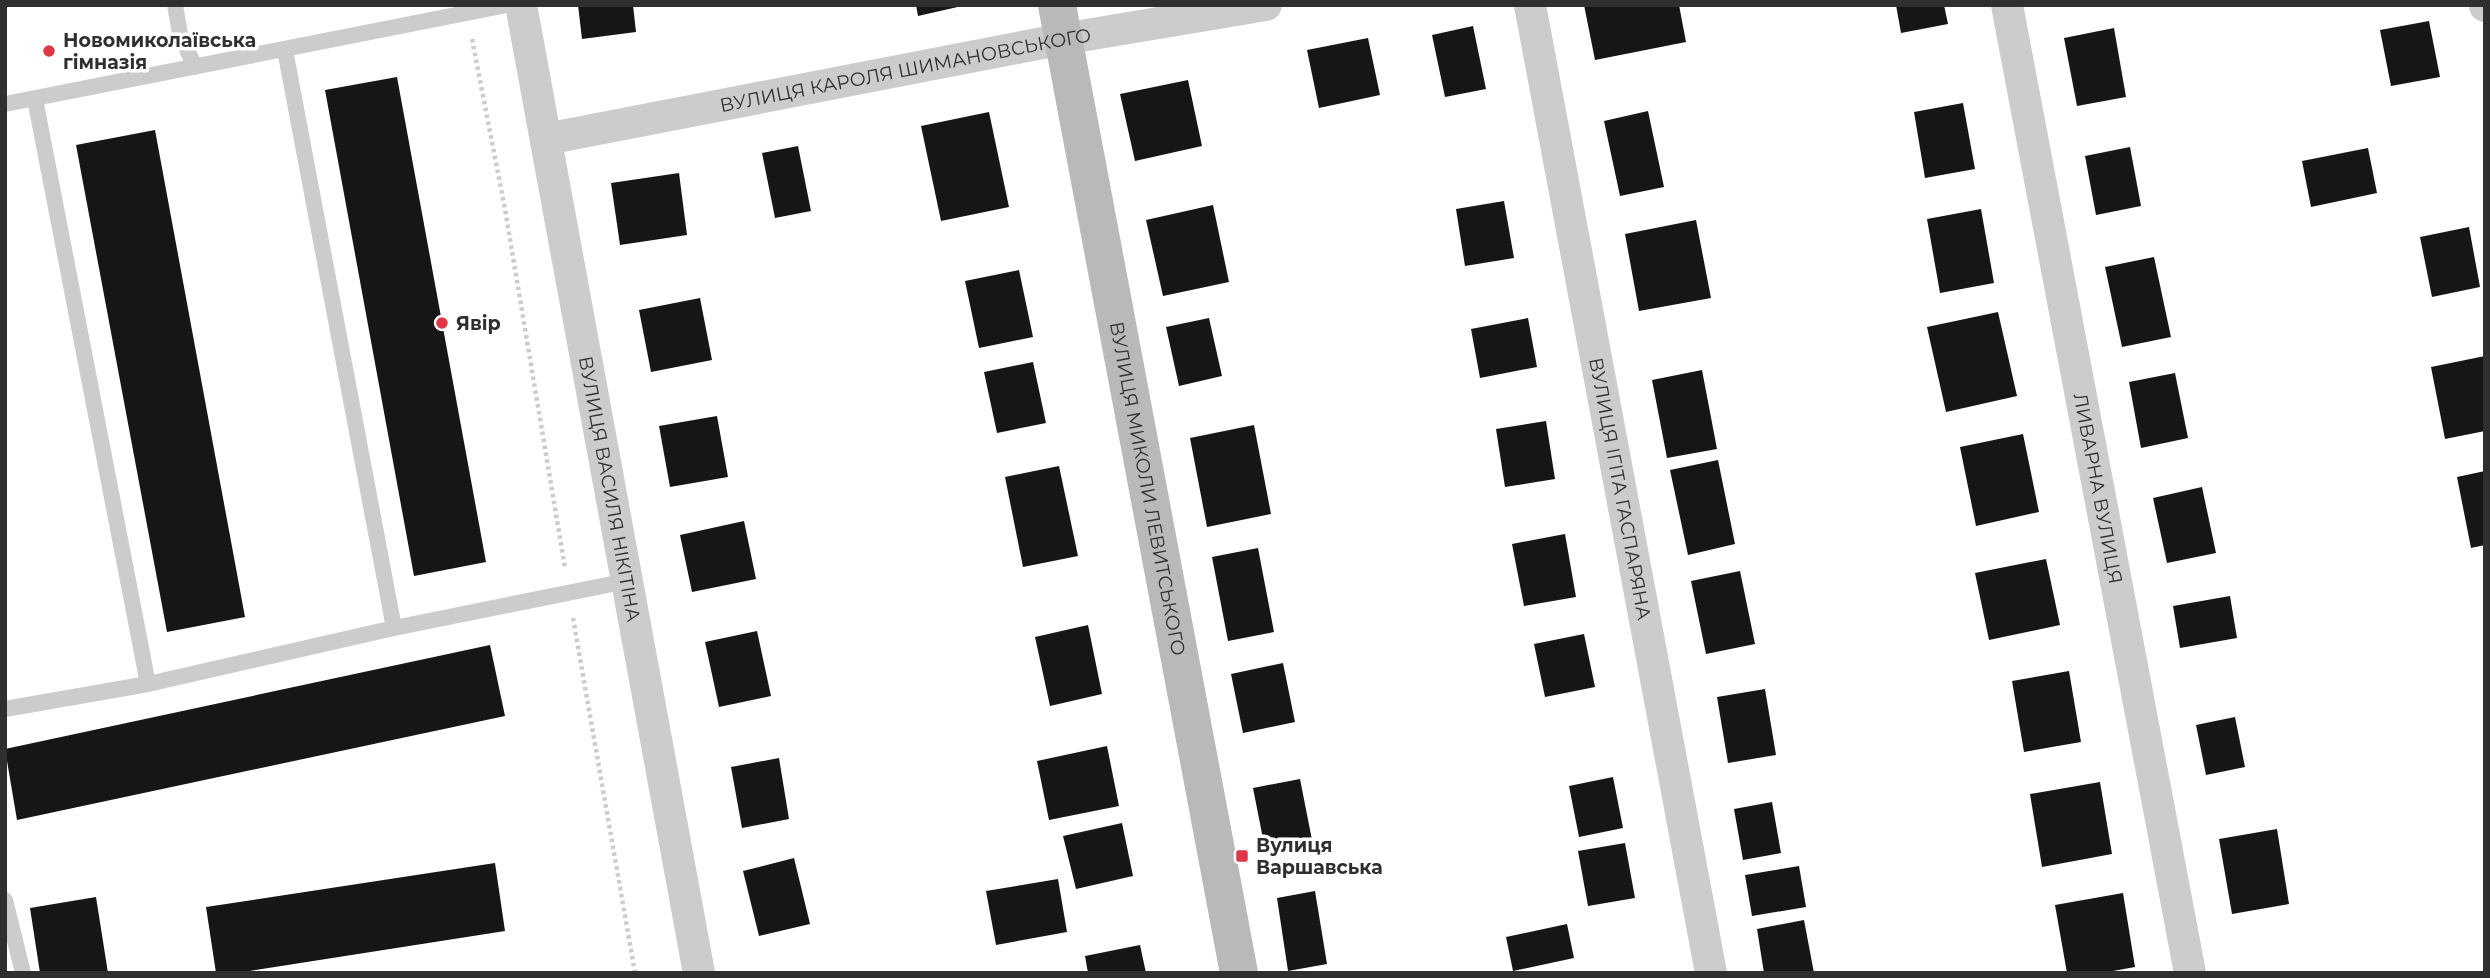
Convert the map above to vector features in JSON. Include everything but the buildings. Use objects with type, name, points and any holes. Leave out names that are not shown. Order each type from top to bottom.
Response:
[{"type":"main road","name":"ВУЛИЦЯ МИКОЛИ ЛЕВИТСЬКОГО","points":[[1060,22],[1239,973]]},
{"type":"street","name":"ВУЛИЦЯ ВАСИЛЯ НІКІТІНА","points":[[522,5],[699,973]]},
{"type":"street","name":"ВУЛИЦЯ КАРОЛЯ ШИМАНОВСЬКОГО","points":[[546,139],[1060,22],[1266,5]]},
{"type":"street","name":"ВУЛИЦЯ ІГІТА ГАСПАРЯНА","points":[[1530,5],[1711,973]]},
{"type":"street","name":"ЛИВАРНА ВУЛИЦЯ","points":[[2007,5],[2190,973]]},
{"type":"lane","points":[[174,5],[180,34],[195,66]]},
{"type":"lane","points":[[5,104],[507,5]]},
{"type":"lane","points":[[285,50],[394,628]]},
{"type":"lane","points":[[34,99],[148,684]]},
{"type":"lane","points":[[5,709],[148,684],[394,628],[569,595],[627,581]]},
{"type":"lane","points":[[5,900],[23,973]]},
{"type":"path","points":[[467,14],[505,209],[635,973]]},
{"type":"place","name":"Новомиколаївська гімназія","points":[[49,51]]},
{"type":"place","name":"Явір","points":[[442,323]]},
{"type":"place","name":"Вулиця Варшавська","points":[[1242,856]]}]
